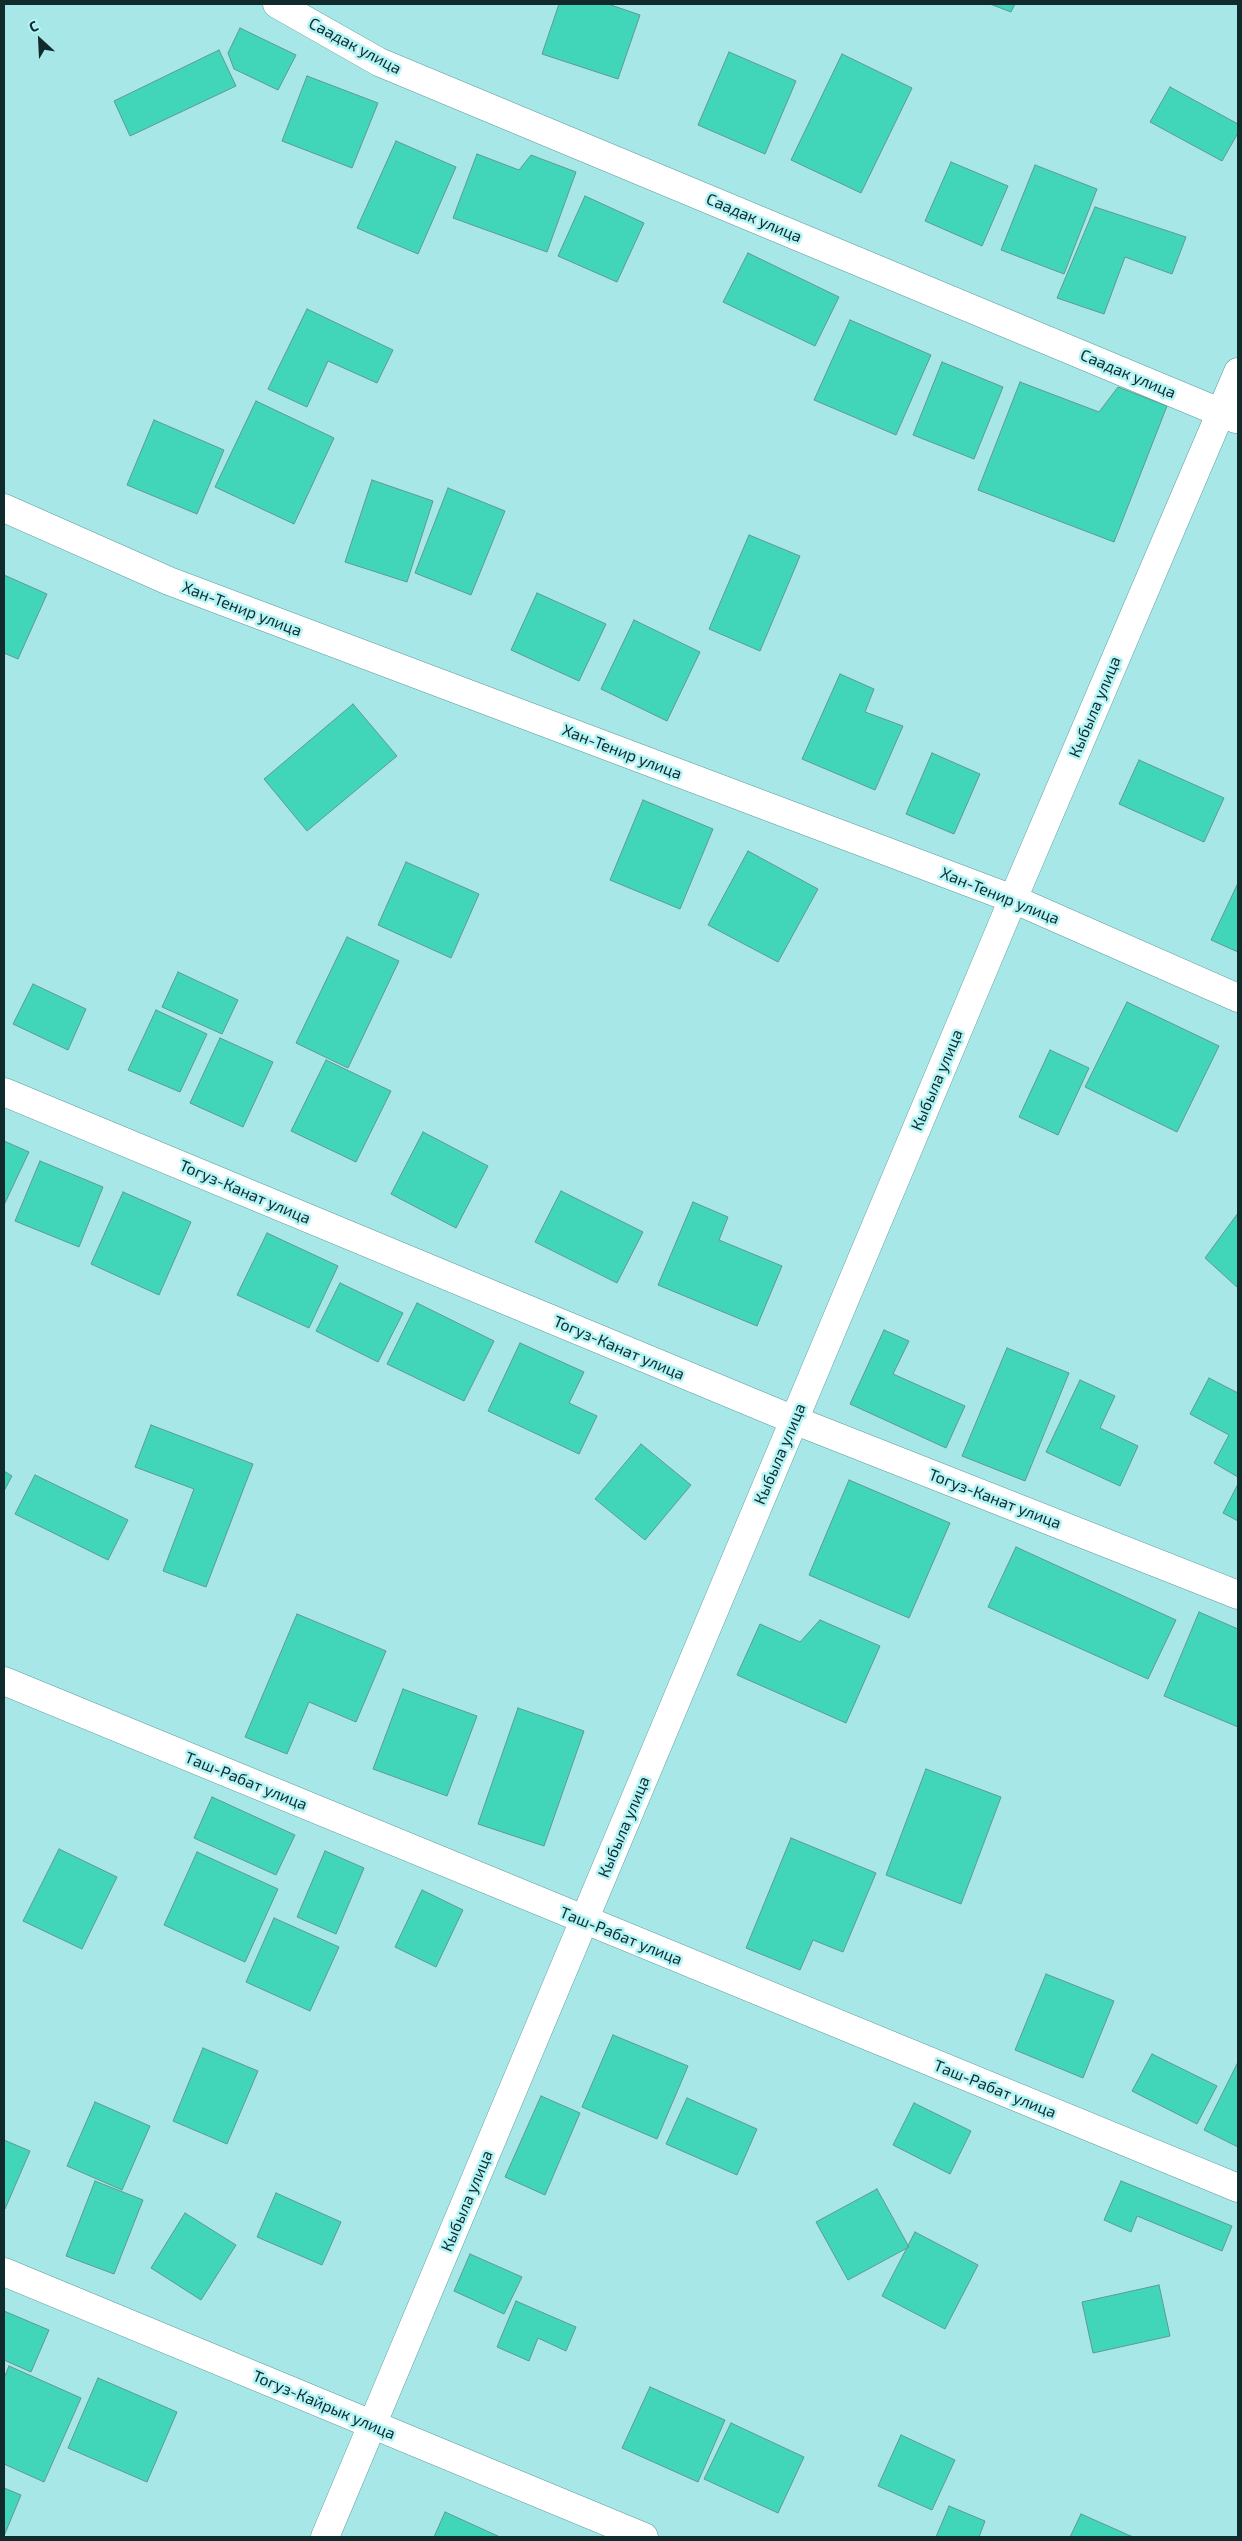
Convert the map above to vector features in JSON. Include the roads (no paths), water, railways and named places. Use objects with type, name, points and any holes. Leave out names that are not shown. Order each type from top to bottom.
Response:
[{"type":"street","name":"Саадак улица","points":[[277,4],[379,62],[1229,416]]},
{"type":"street","name":"Кыбыла улица","points":[[325,2537],[1013,899],[1229,416],[1238,372]]},
{"type":"street","name":"Хан-Тенир улица","points":[[4,508],[169,581],[1013,899],[1238,998]]},
{"type":"street","name":"Тогуз-Канат улица","points":[[4,1092],[794,1420],[1238,1595]]},
{"type":"street","name":"Таш-Рабат улица","points":[[4,1681],[584,1921],[1238,2188]]},
{"type":"street","name":"Тогуз-Кайрык улица","points":[[4,2272],[644,2537]]}]
